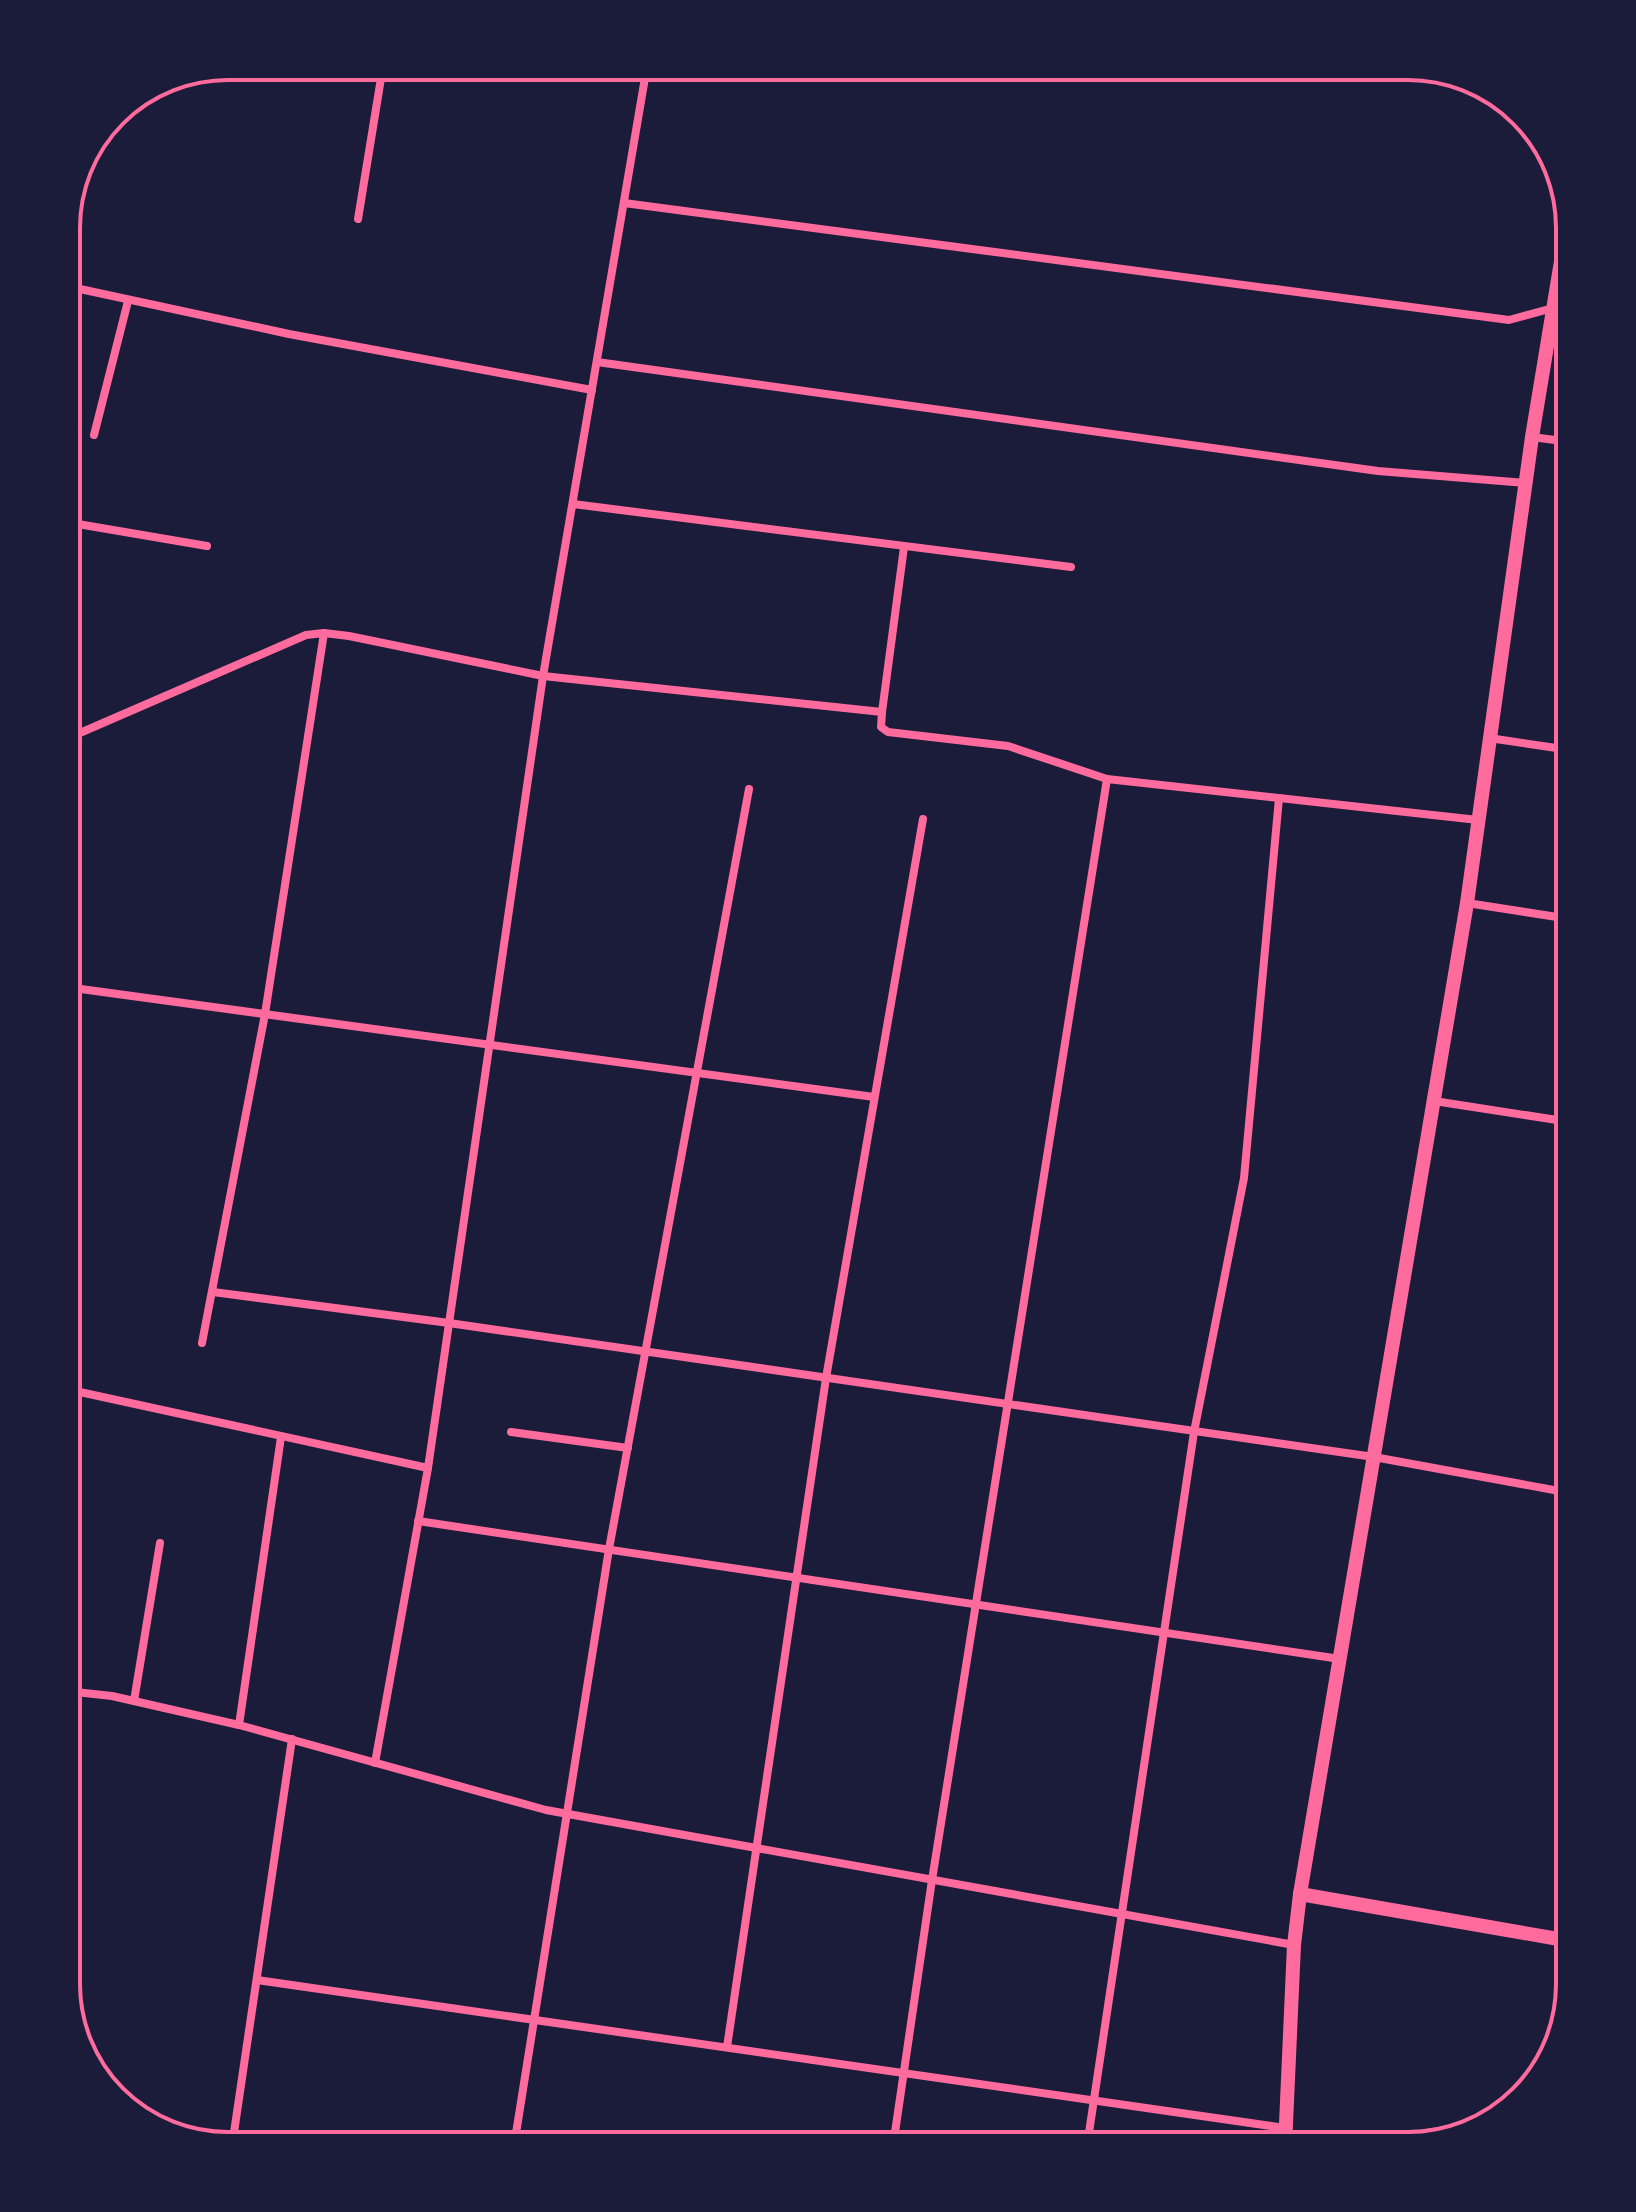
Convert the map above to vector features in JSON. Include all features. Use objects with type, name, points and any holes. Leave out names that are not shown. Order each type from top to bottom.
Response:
[{"type":"street","points":[[358,219],[381,80]]},
{"type":"street","points":[[375,1763],[428,1468],[543,676],[645,80]]},
{"type":"street","points":[[624,203],[1509,320],[1554,308]]},
{"type":"street","points":[[80,289],[592,390]]},
{"type":"street","points":[[1285,2132],[1294,1945],[1300,1894],[1467,903],[1532,437],[1556,299]]},
{"type":"street","points":[[94,435],[128,301]]},
{"type":"street","points":[[597,362],[1378,471],[1526,483]]},
{"type":"street","points":[[1532,437],[1556,440]]},
{"type":"street","points":[[573,504],[1071,567]]},
{"type":"street","points":[[80,524],[207,546]]},
{"type":"street","points":[[904,547],[882,712],[881,727],[888,732],[1008,746],[1107,779],[1478,820]]},
{"type":"street","points":[[80,733],[306,635],[324,633],[543,676],[882,712]]},
{"type":"street","points":[[202,1343],[265,1014],[324,633]]},
{"type":"street","points":[[1489,738],[1556,748]]},
{"type":"street","points":[[895,2132],[932,1880],[1107,779]]},
{"type":"street","points":[[516,2132],[609,1549],[749,789]]},
{"type":"street","points":[[1089,2132],[1194,1432],[1244,1178],[1279,798]]},
{"type":"street","points":[[727,2047],[826,1378],[923,819]]},
{"type":"street","points":[[1467,903],[1556,917]]},
{"type":"street","points":[[80,989],[874,1097]]},
{"type":"street","points":[[1434,1101],[1556,1120]]},
{"type":"street","points":[[213,1292],[449,1323],[1374,1457],[1556,1490]]},
{"type":"street","points":[[80,1392],[428,1468]]},
{"type":"street","points":[[511,1432],[628,1448]]},
{"type":"street","points":[[239,1725],[281,1437]]},
{"type":"street","points":[[418,1521],[1340,1659]]},
{"type":"street","points":[[134,1701],[160,1543]]},
{"type":"street","points":[[80,1693],[134,1701],[239,1725],[567,1814],[1294,1945]]},
{"type":"street","points":[[234,2132],[292,1739]]},
{"type":"street","points":[[1300,1894],[1556,1939]]},
{"type":"street","points":[[257,1980],[1285,2128]]}]
